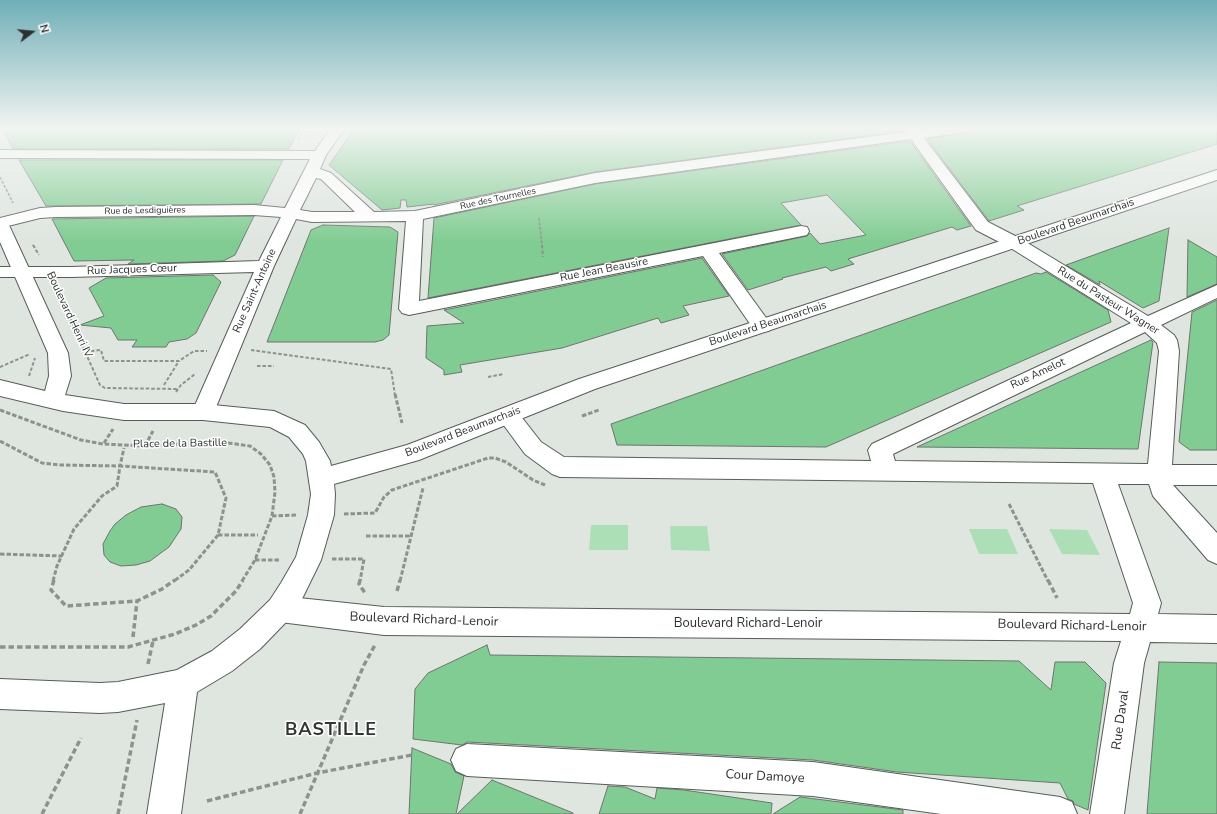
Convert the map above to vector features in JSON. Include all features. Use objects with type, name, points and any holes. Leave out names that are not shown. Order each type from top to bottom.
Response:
[{"type":"street","name":"Rue Saint-Antoine","points":[[203,412],[265,266],[314,166]]},
{"type":"street","name":"Rue des Tournelles","points":[[291,213],[312,217],[415,216],[595,178],[676,166]]},
{"type":"street","name":"Rue du Pasteur Wagner","points":[[938,166],[982,226],[1015,243],[1147,324],[1167,340],[1169,351],[1159,473]]},
{"type":"street","points":[[311,171],[326,176],[370,217]]},
{"type":"street","name":"Boulevard Beaumarchais","points":[[321,478],[411,453],[587,384],[1217,175]]},
{"type":"street","name":"Rue de Lesdiguières","points":[[0,223],[40,213],[56,212],[254,210],[291,213]]},
{"type":"street","name":"Rue Jean Beausire","points":[[415,216],[409,309],[801,231]]},
{"type":"street","points":[[0,223],[58,353],[60,376],[53,400]]},
{"type":"street","points":[[708,250],[762,326]]},
{"type":"street","name":"Rue Jacques Cœur","points":[[0,272],[265,266]]},
{"type":"street","name":"Rue Amelot","points":[[886,471],[880,450],[1129,331],[1217,291]]},
{"type":"street","points":[[0,388],[22,394],[124,412],[203,412],[260,416],[274,419],[285,423],[297,431],[312,448],[318,461],[323,494],[321,515],[308,560],[297,582],[280,609],[250,639],[222,661],[183,683],[160,690],[118,697],[100,698],[0,694]]},
{"type":"street","points":[[508,416],[533,448],[560,467],[1159,473],[1217,475]]},
{"type":"street","name":"Rue Daval","points":[[1102,473],[1147,603],[1129,663],[1107,814]]},
{"type":"street","points":[[1159,473],[1162,489],[1217,552]]},
{"type":"street","name":"Boulevard Richard-Lenoir","points":[[280,609],[384,621],[1139,627],[1217,629]]},
{"type":"street","points":[[164,814],[183,683]]},
{"type":"street","name":"Cour Damoye","points":[[467,760],[812,779],[1060,814]]},
{"type":"path","name":"Boulevard Henri IV","points":[[0,177],[20,217],[27,236],[48,272],[100,385],[105,388],[178,389],[180,385]]},
{"type":"path","points":[[539,218],[543,257]]},
{"type":"path","points":[[90,351],[101,350],[104,361],[179,361]]},
{"type":"path","points":[[248,350],[391,368],[396,401],[402,423]]},
{"type":"path","points":[[164,385],[179,361],[194,351],[211,351]]},
{"type":"path","points":[[0,367],[30,354]]},
{"type":"path","points":[[10,414],[22,394],[35,362],[35,354]]},
{"type":"path","points":[[257,366],[274,366]]},
{"type":"path","points":[[488,377],[504,374]]},
{"type":"path","name":"Place de la Bastille","points":[[0,410],[81,440],[104,444],[144,446],[221,442],[250,446],[261,454],[270,465],[274,477],[275,502],[266,535],[256,560],[236,591],[211,616],[196,625],[175,634],[128,646],[0,647]]},
{"type":"path","points":[[582,416],[599,410]]},
{"type":"path","name":"Place de la Bastille","points":[[0,441],[42,463],[58,465],[120,466],[215,472],[226,498],[218,535],[189,570],[162,590],[137,601],[66,606],[51,590],[57,566],[74,529],[102,496],[117,486],[120,466],[124,448]]},
{"type":"path","points":[[321,515],[375,513],[384,497],[389,492],[420,480],[488,458],[495,458],[506,462],[533,480],[548,485]]},
{"type":"path","points":[[398,591],[423,488]]},
{"type":"path","points":[[1010,504],[1057,598]]},
{"type":"path","points":[[218,535],[258,535]]},
{"type":"path","points":[[366,536],[411,536]]},
{"type":"path","points":[[0,554],[62,556]]},
{"type":"path","points":[[364,559],[359,584],[363,592],[369,597]]},
{"type":"path","points":[[133,637],[137,601]]},
{"type":"path","points":[[300,814],[364,664],[376,640]]},
{"type":"path","points":[[42,814],[81,738]]},
{"type":"path","points":[[207,801],[317,773],[412,755]]},
{"type":"path","points":[[118,814],[129,757]]},
{"type":"green space","points":[[591,525],[628,525],[628,550],[589,550]]},
{"type":"green space","points":[[670,526],[707,526],[710,551],[671,550]]},
{"type":"green space","points":[[969,529],[1007,529],[1018,554],[979,554]]},
{"type":"green space","points":[[1049,529],[1087,530],[1100,555],[1062,554]]},
{"type":"building","points":[[23,166],[280,166],[261,204],[46,206]]},
{"type":"building","points":[[330,166],[640,166],[595,172],[434,205],[407,207],[406,200],[401,200],[400,208],[382,210]]},
{"type":"building","points":[[727,166],[928,166],[971,226],[957,230],[952,227],[848,259],[854,264],[831,271],[826,267],[782,278],[783,279],[748,290],[722,254],[807,236],[810,233],[820,244],[866,235],[827,195],[781,203],[801,225],[428,298],[434,218],[595,184]]},
{"type":"building","points":[[947,166],[1146,166],[1017,206],[1024,210],[989,221]]},
{"type":"building","points":[[254,216],[235,255],[223,261],[128,264],[134,260],[74,261],[52,219]]},
{"type":"building","points":[[323,225],[390,227],[398,232],[389,335],[383,340],[375,342],[267,342],[311,230]]},
{"type":"building","points":[[1169,228],[1159,301],[1143,308],[1099,281],[1100,285],[1066,265]]},
{"type":"building","points":[[1188,240],[1217,257],[1217,284],[1187,297]]},
{"type":"building","points":[[702,258],[729,296],[683,306],[689,315],[661,323],[658,318],[562,348],[460,365],[462,372],[444,375],[444,370],[426,358],[427,326],[464,323],[444,310]]},
{"type":"building","points":[[1046,272],[1108,310],[1111,322],[826,447],[617,445],[611,424],[1036,273],[1041,274]]},
{"type":"building","points":[[213,275],[221,282],[196,333],[187,339],[169,342],[166,347],[132,347],[137,340],[118,340],[111,328],[80,325],[104,316],[89,288],[106,278]]},
{"type":"building","points":[[1217,300],[1217,450],[1190,450],[1179,442],[1192,312]]},
{"type":"building","points":[[1151,340],[1153,342],[1138,449],[917,447]]},
{"type":"building","points":[[162,504],[176,509],[182,517],[181,529],[169,547],[150,561],[136,565],[121,566],[110,562],[104,555],[103,544],[115,524],[126,515],[141,507]]},
{"type":"building","points":[[487,645],[490,655],[1019,661],[1051,690],[1055,662],[1085,662],[1106,683],[1088,810],[1074,804],[1073,801],[1068,799],[1060,783],[897,772],[813,760],[467,742],[462,745],[413,739],[415,689],[428,673]]},
{"type":"building","points":[[1159,662],[1217,663],[1217,814],[1147,814]]},
{"type":"building","points":[[412,748],[451,764],[455,772],[464,776],[456,814],[409,814]]},
{"type":"building","points":[[492,780],[573,813],[573,814],[457,814]]},
{"type":"building","points":[[608,786],[625,787],[655,799],[657,788],[684,790],[772,803],[771,814],[599,814]]},
{"type":"building","points":[[800,797],[903,810],[903,814],[773,814]]},
{"type":"district","name":"BASTILLE","points":[[331,731]]}]
